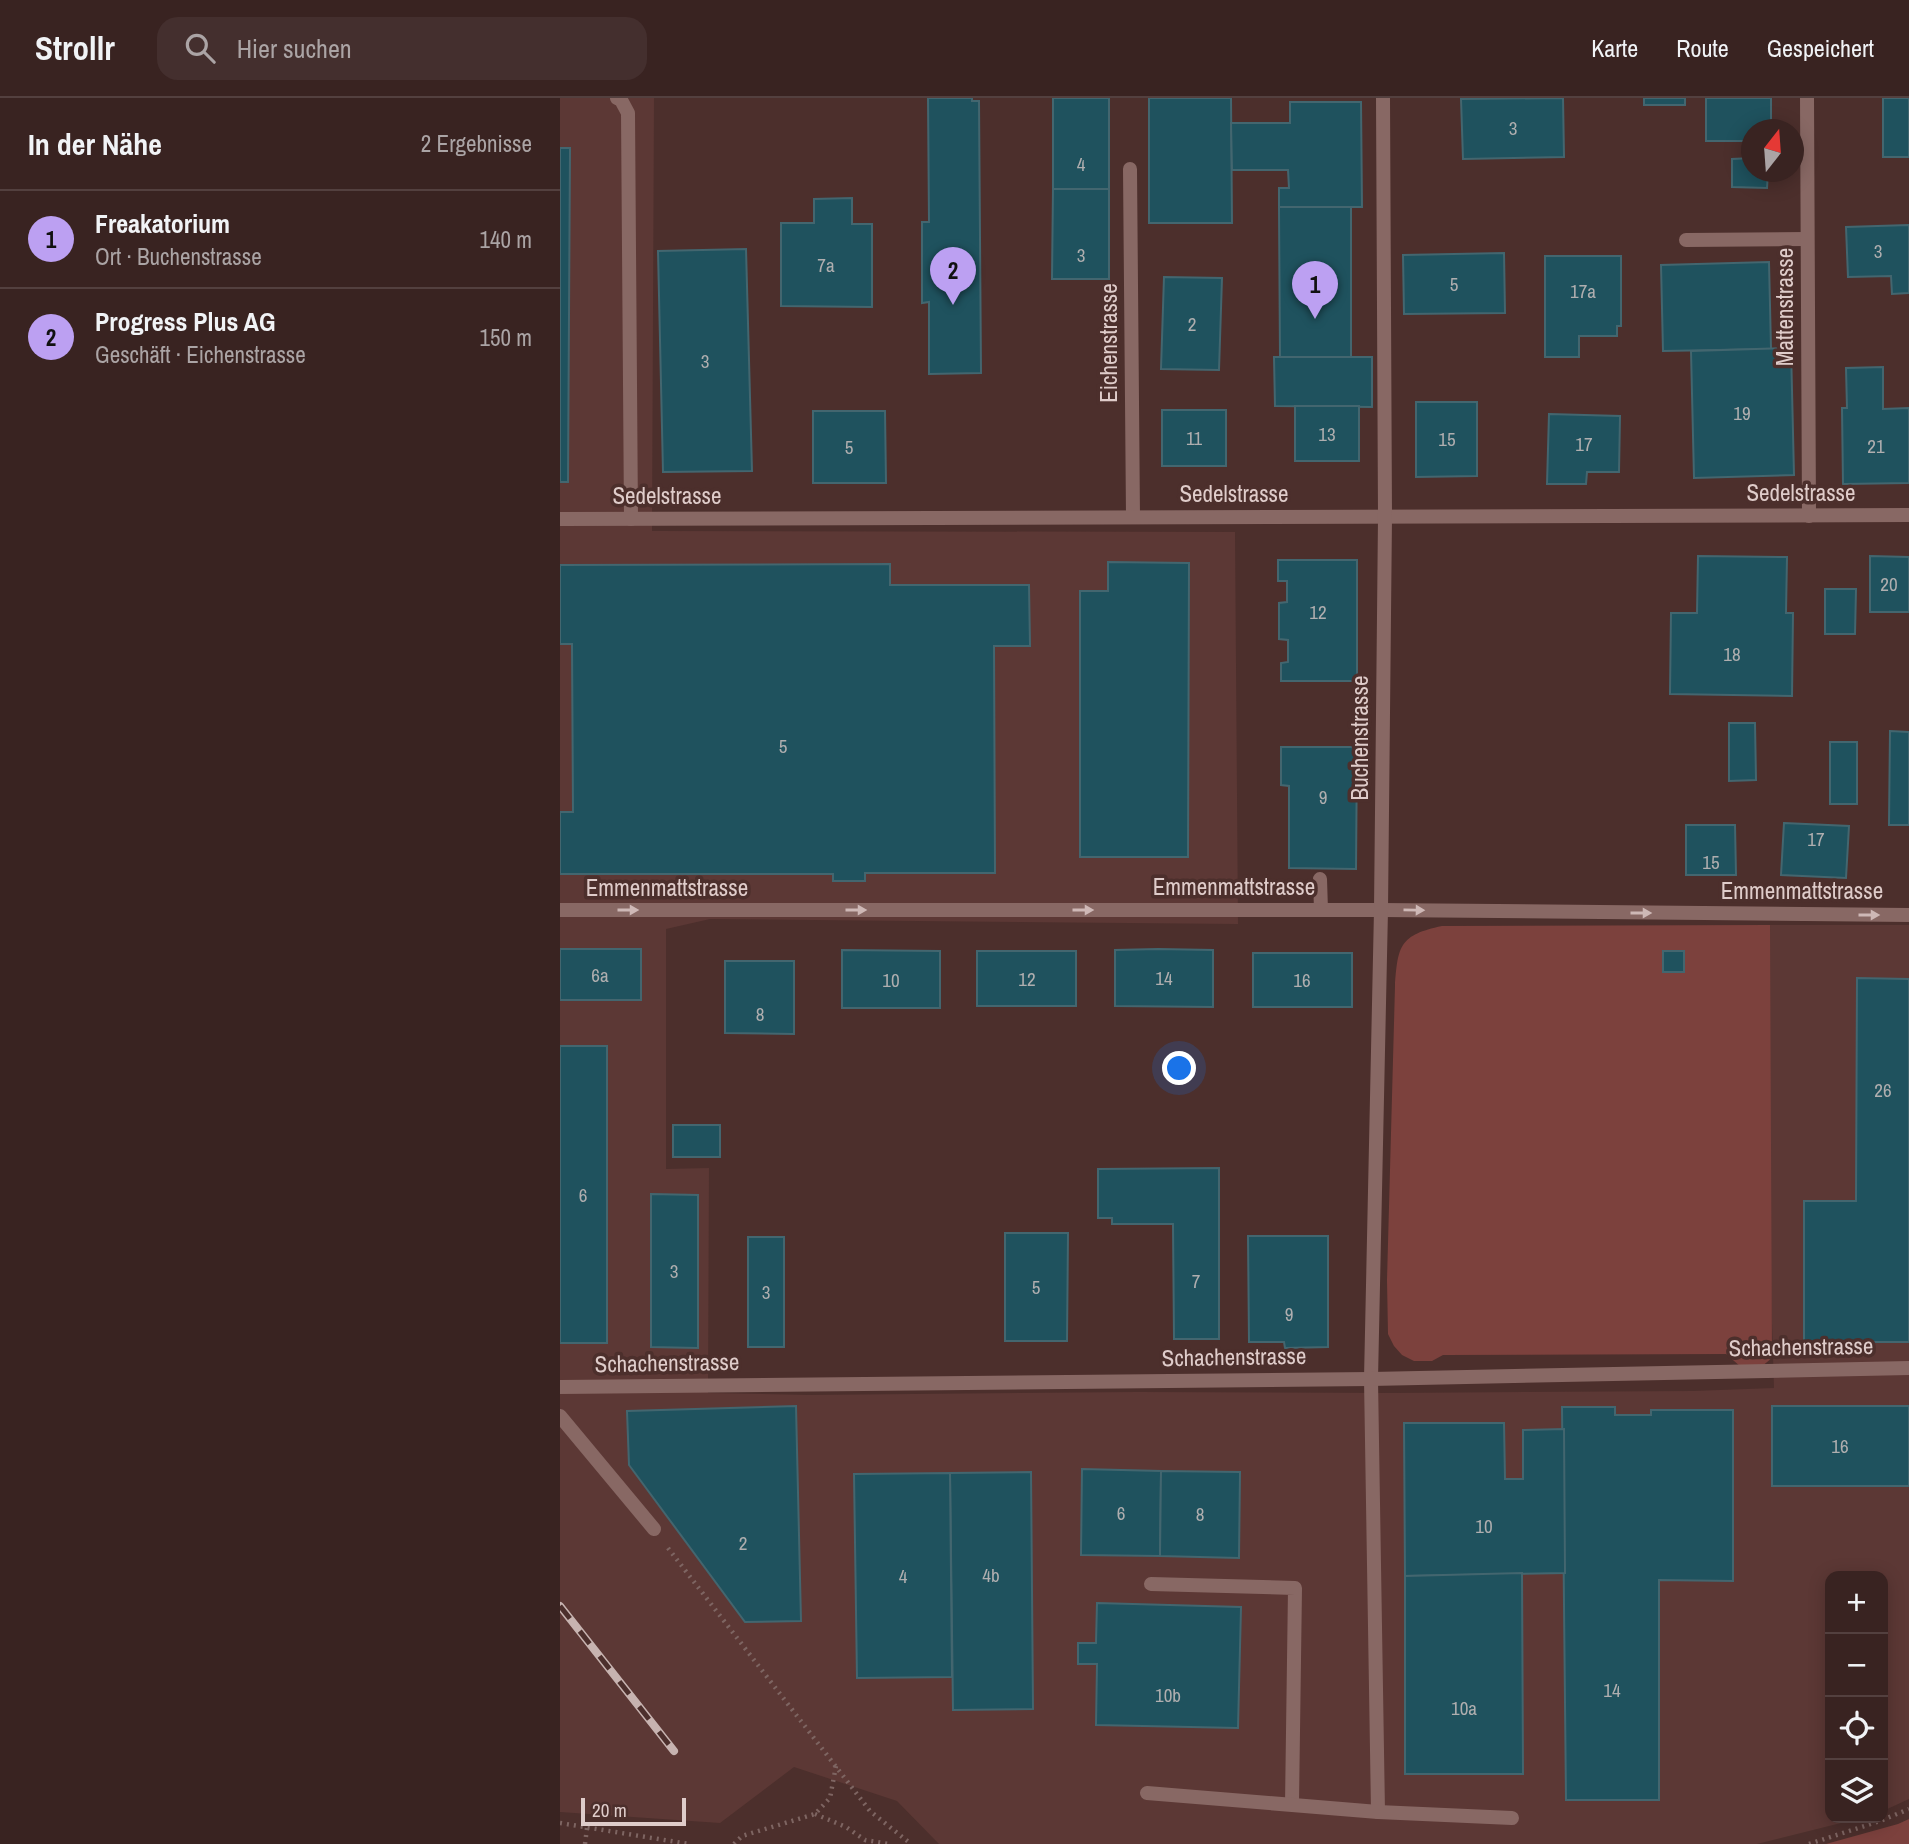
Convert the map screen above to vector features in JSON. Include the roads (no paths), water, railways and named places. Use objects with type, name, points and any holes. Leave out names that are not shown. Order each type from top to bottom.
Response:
[{"type":"street","points":[[617,98],[628,113],[631,519]]},
{"type":"street","name":"Buchenstrasse","points":[[1378,1812],[1371,1379],[1381,910],[1385,517],[1383,98]]},
{"type":"street","name":"Mattenstrasse","points":[[1807,98],[1809,516]]},
{"type":"street","name":"Eichenstrasse","points":[[1130,169],[1133,517]]},
{"type":"street","points":[[1686,240],[1808,239]]},
{"type":"street","name":"Sedelstrasse","points":[[560,520],[1909,515]]},
{"type":"street","points":[[1320,878],[1321,909]]},
{"type":"street","name":"Emmenmattstrasse","points":[[560,910],[1321,909],[1909,915]]},
{"type":"street","name":"Schachenstrasse","points":[[560,1387],[1371,1379],[1909,1368]]},
{"type":"street","points":[[560,1416],[654,1529]]},
{"type":"street","points":[[1151,1584],[1295,1588],[1292,1804]]},
{"type":"street","points":[[1147,1793],[1378,1812],[1512,1818]]},
{"type":"railway","points":[[560,1606],[674,1751]]},
{"type":"place","name":"Progress Plus AG","points":[[953,305]]},
{"type":"place","name":"Freakatorium","points":[[1315,319]]}]
